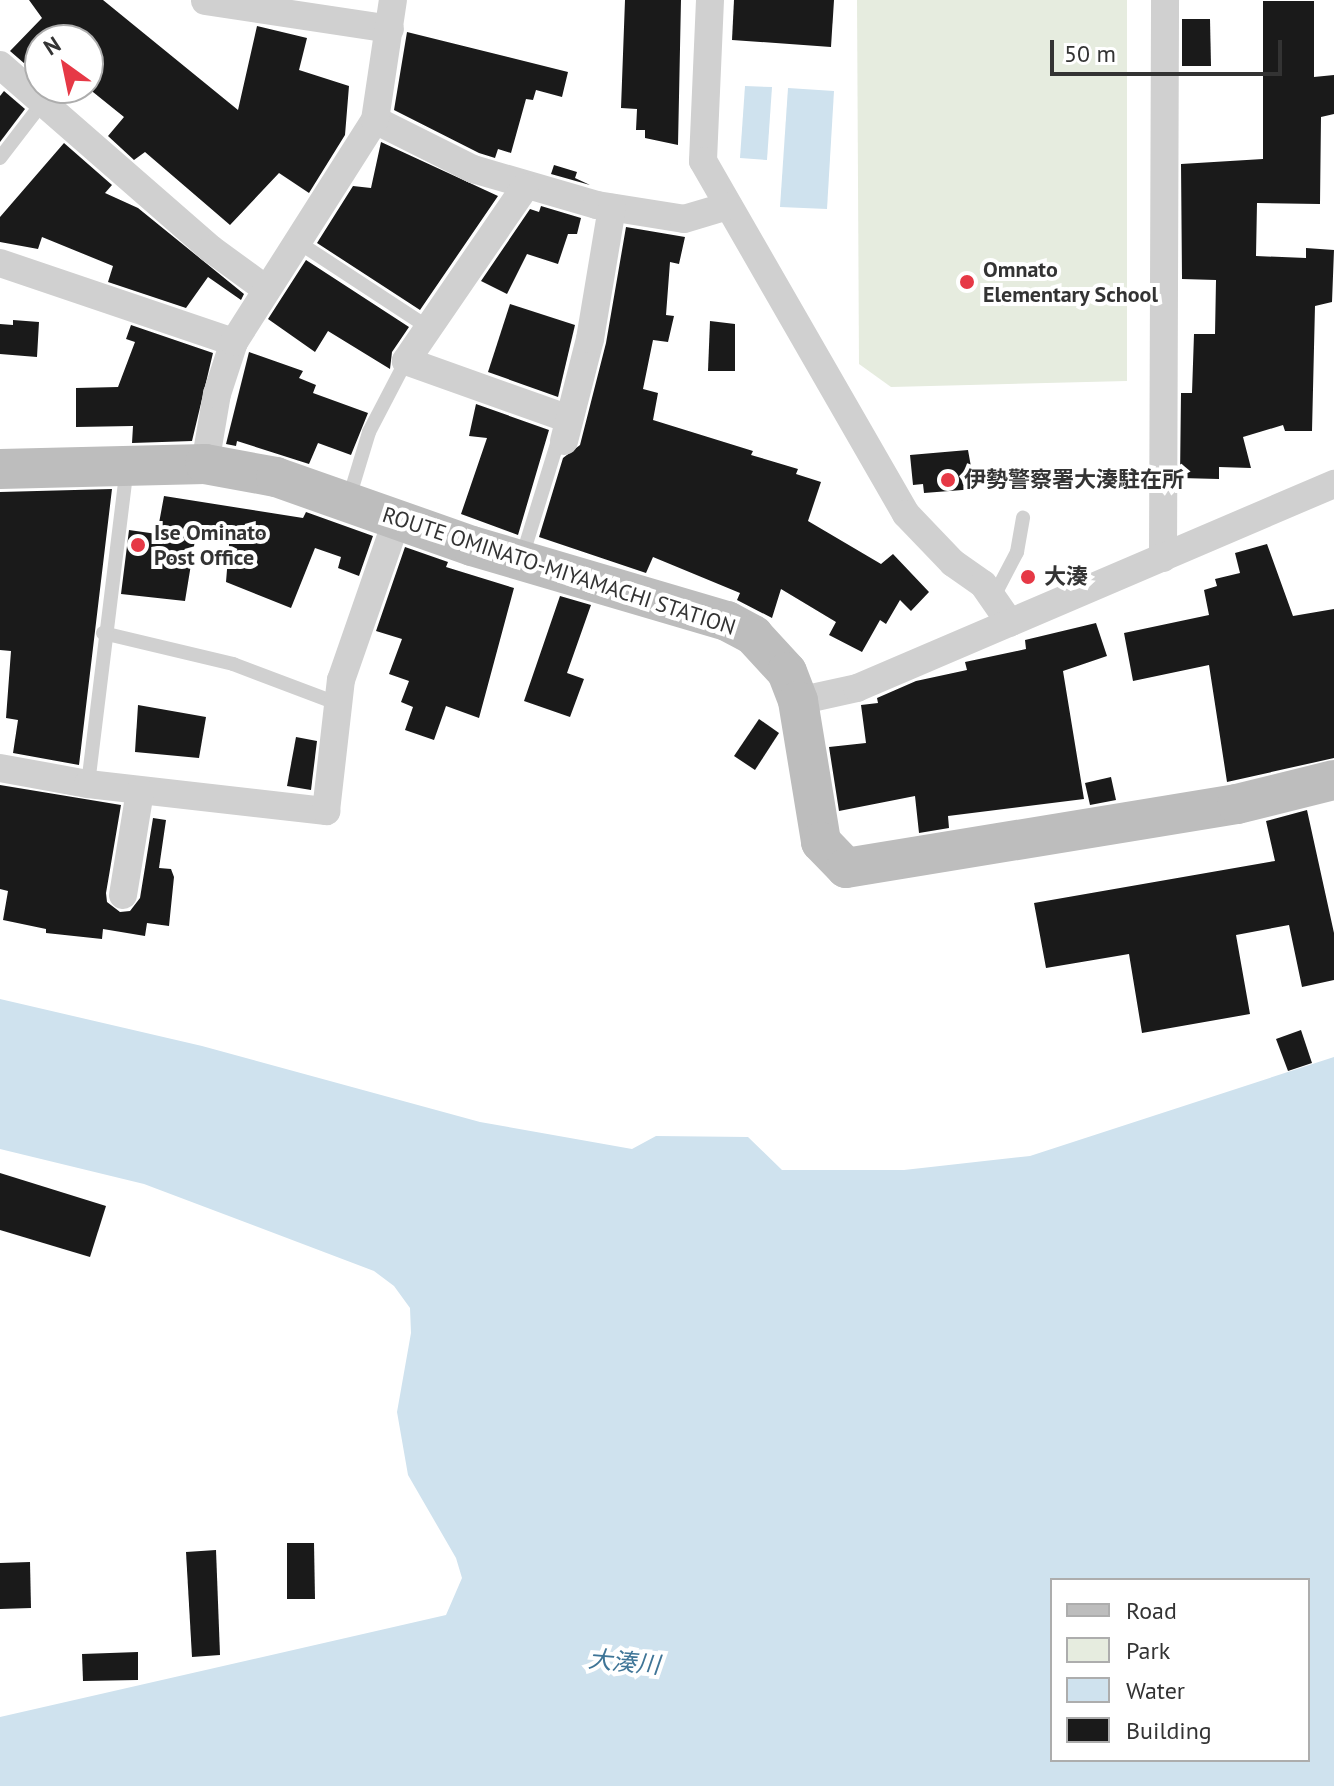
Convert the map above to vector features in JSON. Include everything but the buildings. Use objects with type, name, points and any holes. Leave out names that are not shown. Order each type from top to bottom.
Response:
[{"type":"main road","name":"ROUTE OMINATO-MIYAMACHI STATION","points":[[0,469],[205,464],[276,477],[397,519],[727,621],[753,635],[787,672],[798,701],[821,842],[846,868],[1237,804],[1334,780]]},
{"type":"street","points":[[205,0],[390,29]]},
{"type":"street","points":[[205,464],[217,394],[234,342],[375,120],[393,0]]},
{"type":"street","points":[[710,0],[703,161],[906,514],[993,598],[1010,623]]},
{"type":"street","points":[[1163,558],[1165,0]]},
{"type":"street","points":[[0,65],[24,86]]},
{"type":"street","points":[[45,104],[211,249],[267,290]]},
{"type":"street","points":[[375,120],[473,169],[525,187],[612,208],[684,219],[728,206]]},
{"type":"street","points":[[525,187],[406,361],[566,430],[590,339],[612,208]]},
{"type":"street","points":[[0,263],[234,342]]},
{"type":"street","points":[[798,701],[857,688],[1334,484]]},
{"type":"street","points":[[0,768],[140,791],[326,811],[336,703],[397,519]]},
{"type":"street","points":[[123,895],[140,791]]},
{"type":"lane","points":[[0,158],[41,104]]},
{"type":"lane","points":[[298,242],[429,328]]},
{"type":"lane","points":[[348,502],[369,432],[406,361]]},
{"type":"lane","points":[[522,557],[558,441],[566,430]]},
{"type":"lane","points":[[88,784],[103,633],[128,464]]},
{"type":"lane","points":[[993,598],[1017,552],[1023,518]]},
{"type":"lane","points":[[103,633],[233,664],[336,703]]},
{"type":"green space","name":"Omnato Elementary School","points":[[857,0],[1127,0],[1127,381],[891,387],[859,364]]},
{"type":"water","points":[[745,86],[772,87],[767,160],[740,158]]},
{"type":"water","points":[[788,88],[834,91],[827,209],[780,207]]},
{"type":"water","name":"大湊川","points":[[0,999],[202,1046],[480,1122],[632,1149],[656,1136],[748,1137],[782,1170],[904,1170],[1030,1156],[1334,1057],[1334,1786],[0,1786],[0,1717],[446,1615],[462,1578],[456,1558],[408,1475],[397,1412],[411,1333],[410,1308],[394,1286],[374,1271],[144,1184],[0,1149]]},
{"type":"place","name":"Omnato Elementary School","points":[[967,282]]},
{"type":"place","name":"伊勢警察署大湊駐在所","points":[[948,480]]},
{"type":"place","name":"Ise Ominato Post Office","points":[[138,545]]},
{"type":"place","name":"大湊","points":[[1028,577]]}]
